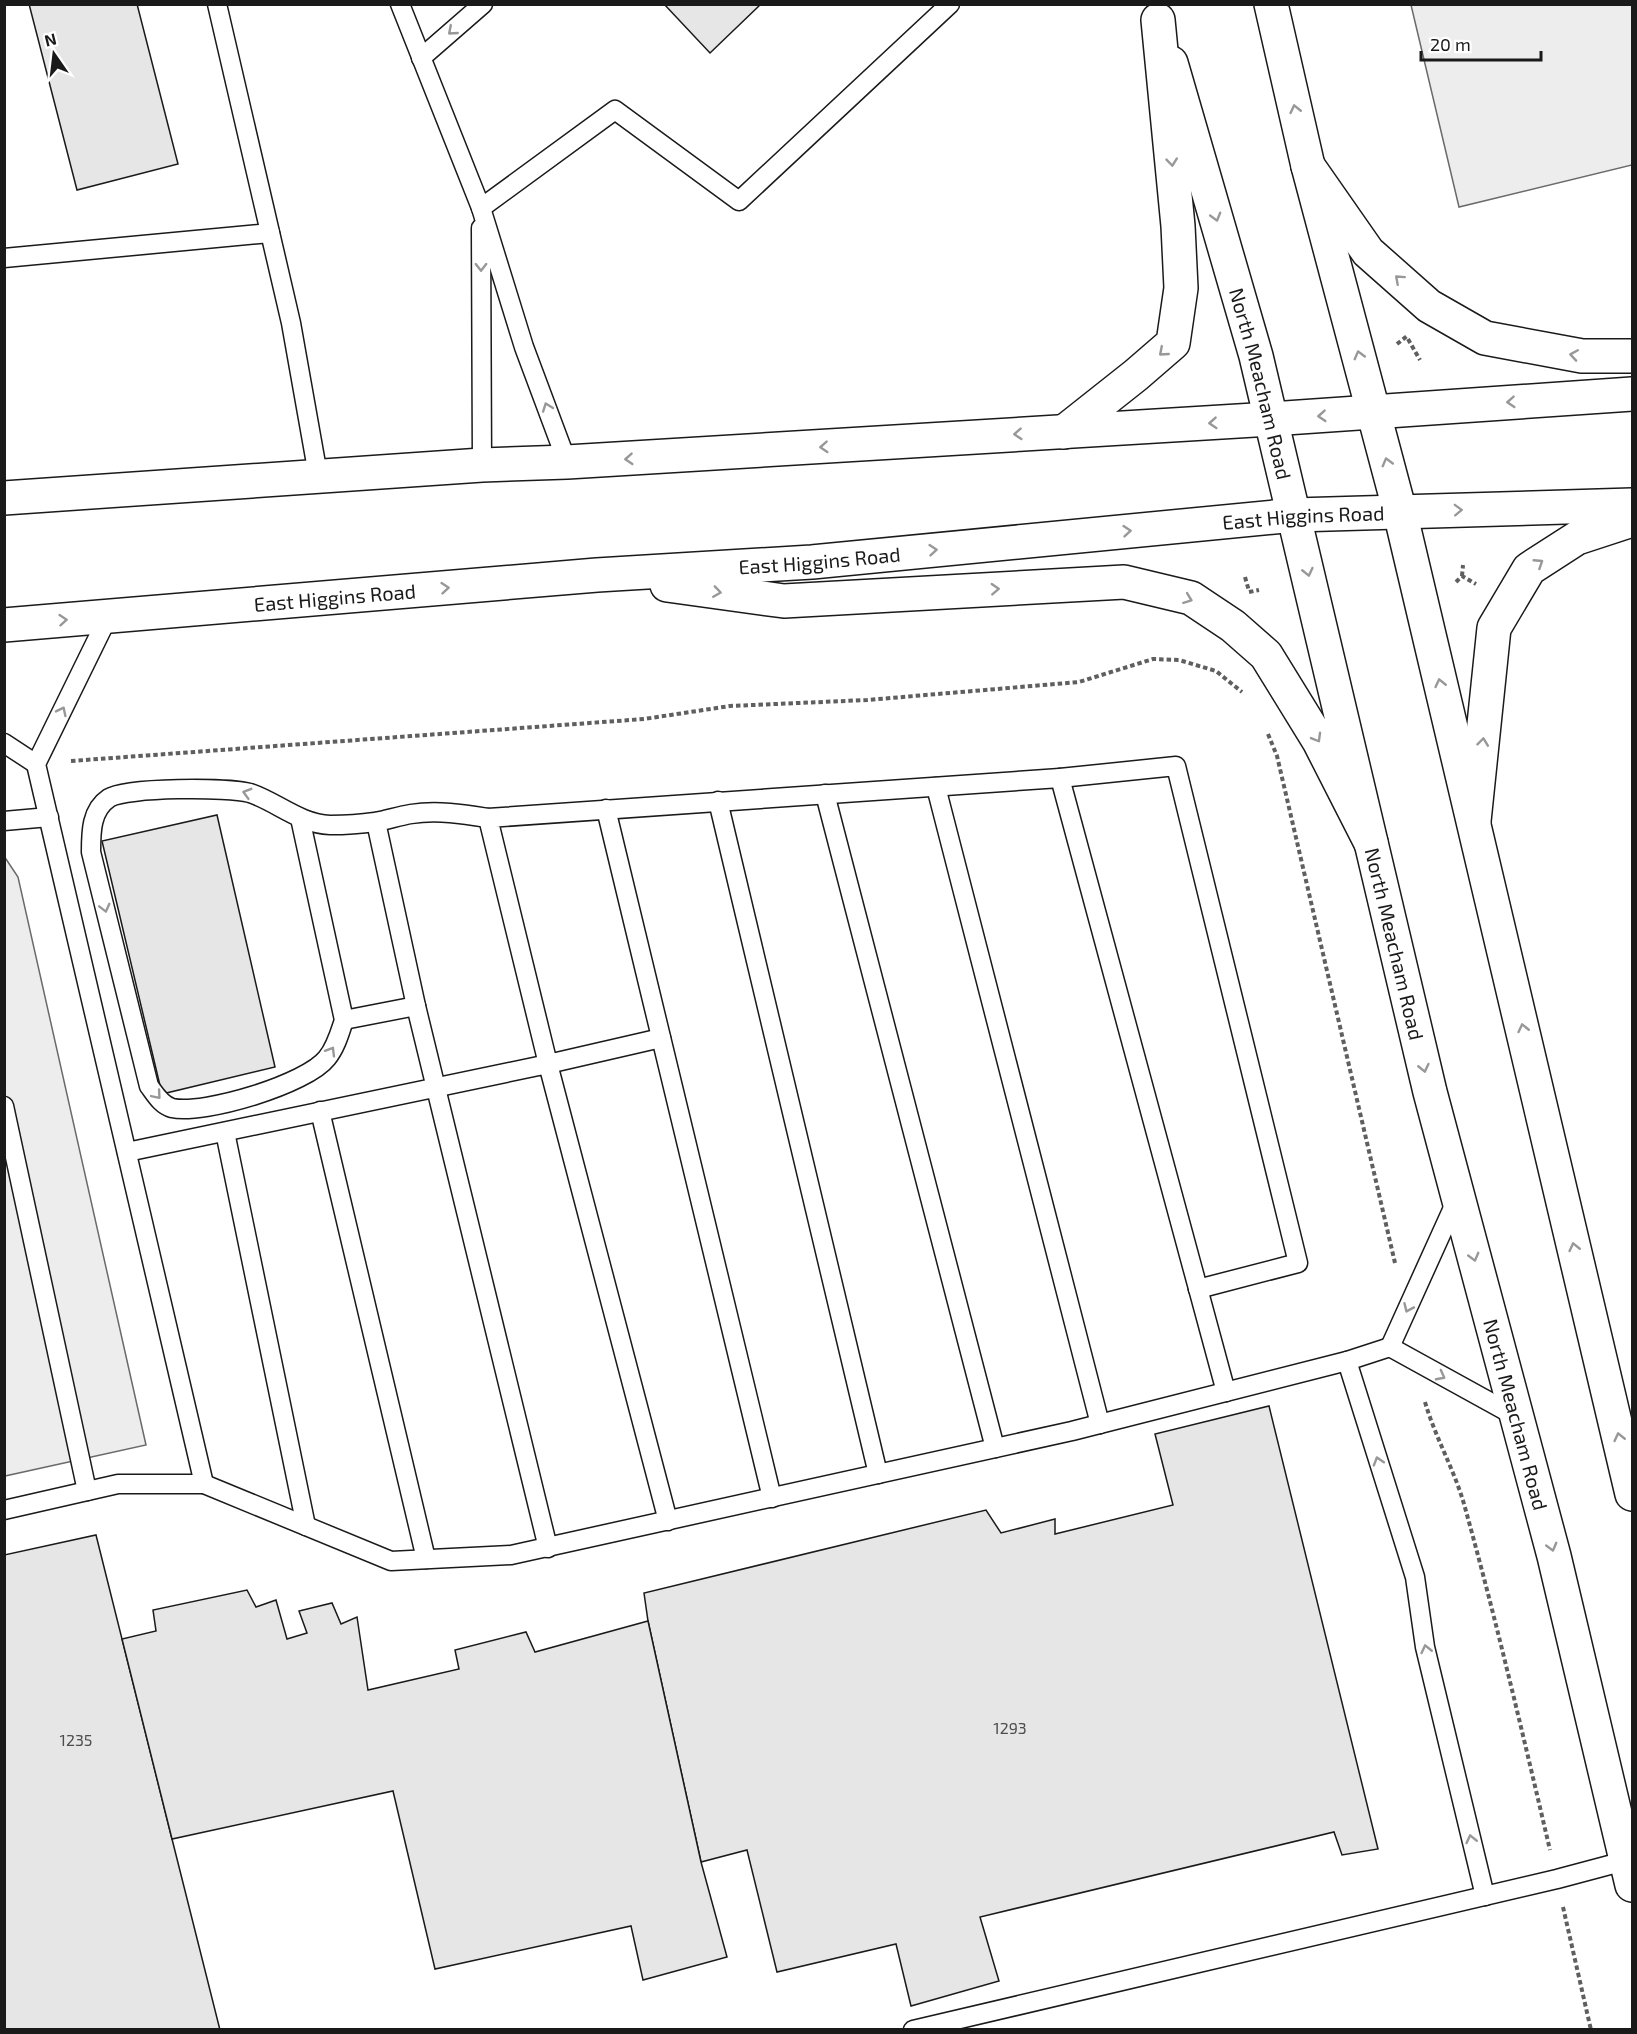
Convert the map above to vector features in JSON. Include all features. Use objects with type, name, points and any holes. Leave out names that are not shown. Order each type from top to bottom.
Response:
[{"type":"main road","points":[[1271,4],[1308,166],[1400,512],[1632,1494]]},
{"type":"main road","points":[[1064,432],[1173,343],[1181,278],[1178,226],[1156,12]]},
{"type":"main road","name":"North Meacham Road","points":[[1156,12],[1253,345],[1430,1092],[1554,1556],[1630,1868]]},
{"type":"main road","points":[[1308,166],[1368,252],[1430,306],[1485,338],[1582,356],[1632,356]]},
{"type":"main road","points":[[4,498],[318,475],[1064,432],[1632,394]]},
{"type":"main road","name":"East Higgins Road","points":[[4,625],[597,575],[812,561],[1295,515],[1632,505]]},
{"type":"main road","points":[[1473,821],[1494,628],[1528,569],[1577,538],[1632,520]]},
{"type":"main road","points":[[597,575],[784,601],[1125,582],[1191,598],[1233,626],[1266,655],[1319,741],[1371,843]]},
{"type":"lane","points":[[217,4],[291,323],[318,475]]},
{"type":"lane","points":[[400,4],[481,208],[524,347],[567,462]]},
{"type":"lane","points":[[421,58],[483,4]]},
{"type":"lane","points":[[481,208],[615,110],[739,201],[950,4]]},
{"type":"lane","points":[[481,208],[482,465]]},
{"type":"lane","points":[[5,257],[270,233]]},
{"type":"lane","points":[[109,615],[36,764],[204,1484]]},
{"type":"lane","points":[[4,743],[36,764]]},
{"type":"lane","points":[[300,818],[344,1020],[338,1037],[328,1058],[310,1073],[290,1083],[225,1103],[190,1109],[170,1107],[158,1099],[149,1086],[91,852],[90,830],[97,812],[109,798],[124,793],[231,789],[260,797],[300,818],[328,825],[376,822],[412,814],[450,813],[488,818],[1060,778],[1176,766],[1298,1263],[1198,1289]]},
{"type":"lane","points":[[1060,778],[1226,1392]]},
{"type":"lane","points":[[936,787],[1100,1424]]},
{"type":"lane","points":[[825,794],[995,1448]]},
{"type":"lane","points":[[717,801],[878,1474]]},
{"type":"lane","points":[[606,809],[772,1498]]},
{"type":"lane","points":[[4,821],[49,817]]},
{"type":"lane","points":[[488,818],[548,1064],[669,1521]]},
{"type":"lane","points":[[376,822],[435,1088],[548,1548]]},
{"type":"lane","points":[[344,1020],[416,1006]]},
{"type":"lane","points":[[127,1152],[548,1064],[661,1038]]},
{"type":"lane","points":[[4,1106],[87,1491]]},
{"type":"lane","points":[[320,1112],[426,1559]]},
{"type":"lane","points":[[225,1132],[306,1526]]},
{"type":"lane","points":[[4,1510],[118,1484],[204,1484],[391,1561],[511,1556],[1100,1424],[1347,1361],[1390,1347],[1458,1197]]},
{"type":"lane","points":[[1390,1347],[1517,1417]]},
{"type":"lane","points":[[1347,1361],[1415,1577],[1425,1647],[1485,1896]]},
{"type":"lane","points":[[913,2030],[1557,1879],[1630,1868]]},
{"type":"path","points":[[1407,337],[1420,360]]},
{"type":"path","points":[[1454,584],[1462,576],[1463,566]]},
{"type":"path","points":[[1462,576],[1476,584]]},
{"type":"path","points":[[1245,577],[1249,591]]},
{"type":"path","points":[[36,764],[644,719],[730,706],[867,700],[1079,682],[1153,659],[1179,660],[1216,671],[1248,699]]},
{"type":"path","points":[[1264,726],[1277,756],[1406,1312]]},
{"type":"path","points":[[1413,1360],[1430,1419],[1463,1501],[1516,1704],[1591,2030]]},
{"type":"shaded area","points":[[1411,5],[1632,5],[1632,165],[1459,207]]},
{"type":"shaded area","points":[[4,856],[18,877],[146,1445],[5,1476]]},
{"type":"building","points":[[29,4],[137,4],[178,164],[77,190]]},
{"type":"building","points":[[664,4],[761,4],[710,53]]},
{"type":"building","points":[[217,815],[275,1067],[162,1094],[102,841]]},
{"type":"building","points":[[1269,1406],[1378,1849],[1342,1855],[1334,1832],[980,1917],[999,1981],[911,2006],[896,1944],[777,1972],[747,1850],[701,1862],[648,1621],[644,1593],[986,1510],[1001,1533],[1055,1519],[1055,1534],[1173,1505],[1155,1434]]},
{"type":"building","points":[[96,1535],[220,2030],[4,2030],[4,1555]]},
{"type":"building","points":[[247,1590],[256,1607],[276,1600],[287,1639],[307,1633],[299,1611],[332,1603],[341,1624],[357,1617],[368,1690],[459,1669],[455,1650],[526,1632],[535,1652],[648,1621],[701,1862],[727,1957],[643,1980],[631,1926],[435,1969],[393,1791],[172,1839],[122,1639],[156,1631],[153,1610]]}]
